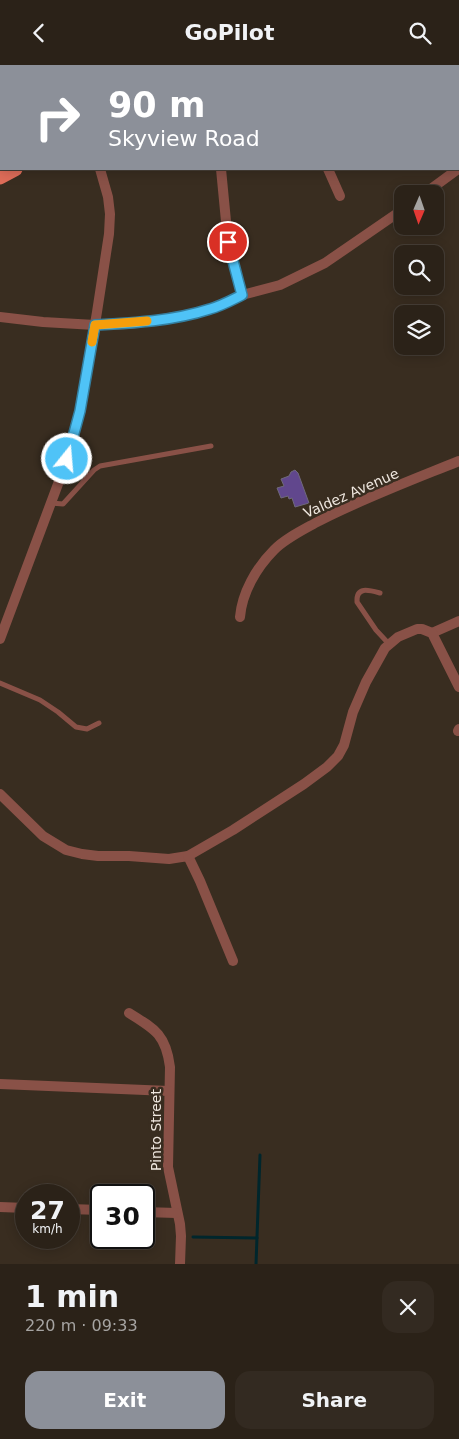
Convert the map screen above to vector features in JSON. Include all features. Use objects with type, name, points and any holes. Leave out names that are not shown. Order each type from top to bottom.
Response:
[{"type":"main road","points":[[0,177],[13,170]]},
{"type":"street","points":[[0,639],[67,459],[80,411],[106,254],[110,214],[106,187],[100,170]]},
{"type":"street","points":[[220,170],[228,242],[242,295]]},
{"type":"street","points":[[328,170],[340,196]]},
{"type":"street","points":[[436,185],[455,170]]},
{"type":"street","points":[[0,317],[95,325],[129,324],[182,316],[211,309],[242,295],[280,285],[325,263],[394,215]]},
{"type":"street","name":"Valdez Avenue","points":[[240,617],[241,604],[249,585],[260,567],[274,550],[297,533],[347,506],[459,461]]},
{"type":"street","points":[[432,633],[459,621]]},
{"type":"street","points":[[0,794],[43,836],[66,850],[98,856],[169,859],[188,856],[304,784],[338,756],[344,745],[353,712],[378,658],[385,648],[398,637],[417,629],[432,633],[459,687]]},
{"type":"street","points":[[188,856],[233,961]]},
{"type":"street","name":"Pinto Street","points":[[129,1013],[159,1034],[165,1043],[170,1067],[168,1167],[181,1236],[180,1264]]},
{"type":"street","points":[[0,1084],[169,1091]]},
{"type":"street","points":[[0,1207],[15,1208]]},
{"type":"street","points":[[155,1212],[176,1213]]},
{"type":"lane","points":[[50,503],[63,504],[94,470],[100,466],[211,446]]},
{"type":"lane","points":[[380,593],[368,589],[363,590],[357,595],[357,602],[389,645]]},
{"type":"lane","points":[[0,683],[40,701],[76,727],[87,729],[100,723]]},
{"type":"building","points":[[295,470],[298,473],[309,503],[295,507],[292,498],[289,499],[288,496],[281,498],[277,488],[284,486],[281,479],[289,476]]},
{"type":"waterway","points":[[256,1264],[260,1155]]},
{"type":"waterway","points":[[193,1237],[257,1238]]},
{"type":"slow traffic","points":[[92,342],[95,325],[129,324],[147,321]]},
{"type":"route","points":[[67,459],[80,411],[95,325],[129,324],[182,316],[211,309],[242,295],[228,242]]}]
